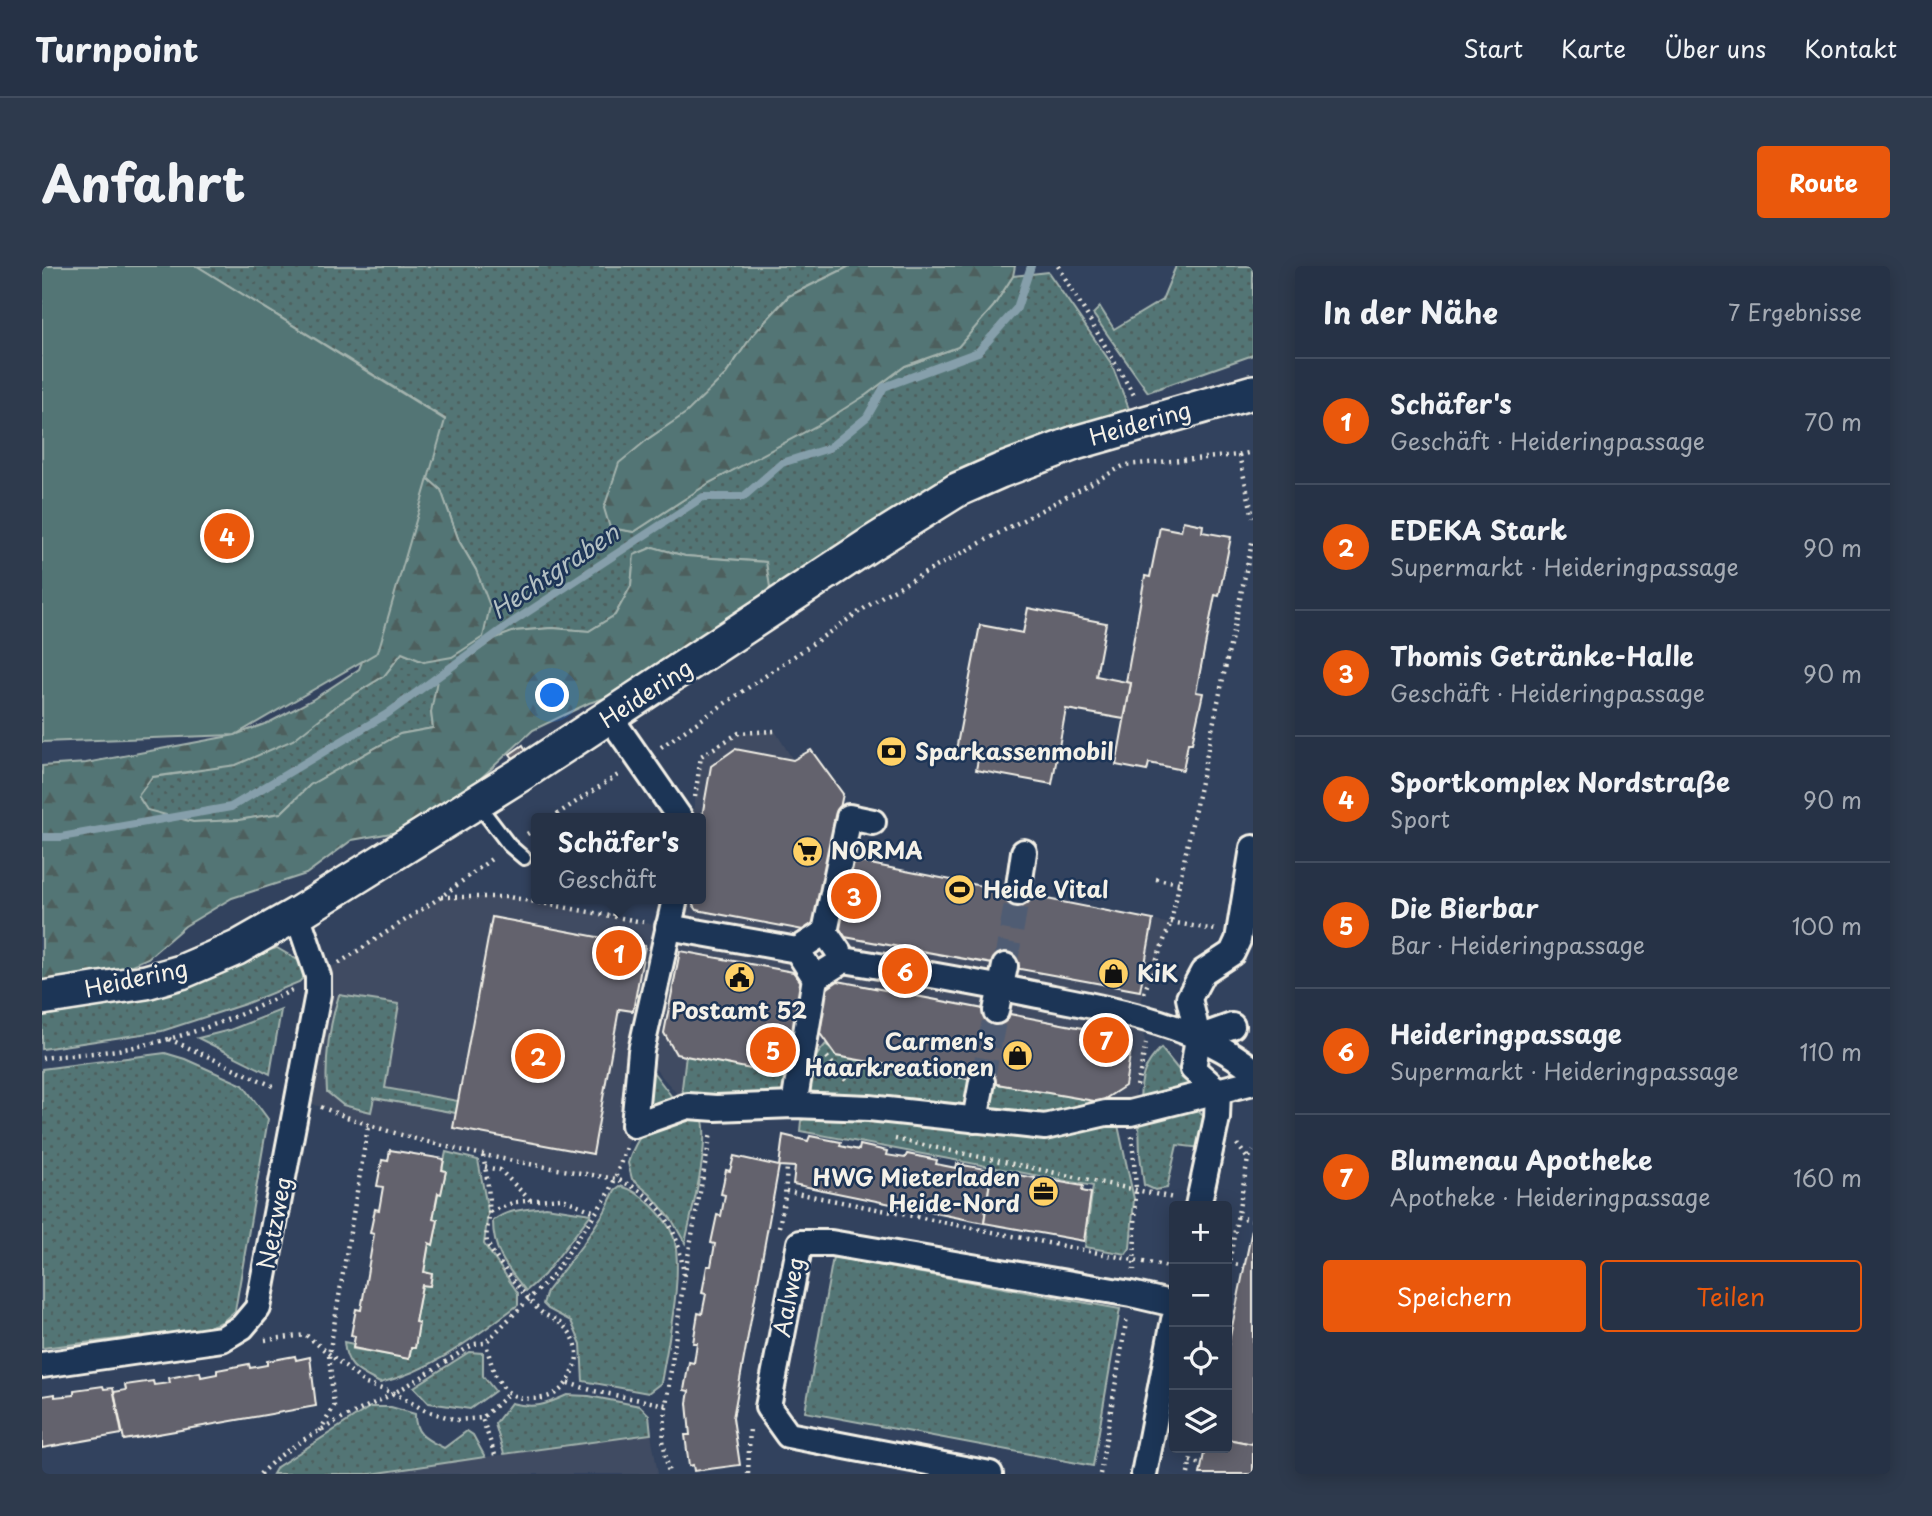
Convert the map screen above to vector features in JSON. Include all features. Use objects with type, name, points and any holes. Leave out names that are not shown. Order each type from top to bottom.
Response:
[{"type":"street","name":"Heidering","points":[[42,998],[146,982],[181,972],[237,948],[297,914],[477,802],[957,490],[1047,453],[1253,392]]},
{"type":"street","points":[[610,717],[641,761],[687,812]]},
{"type":"street","points":[[668,927],[797,950],[825,932],[849,817],[873,822]]},
{"type":"street","points":[[1218,1091],[1193,1069],[1198,1038],[1189,998],[1203,972],[1232,953],[1238,940],[1253,848]]},
{"type":"street","points":[[1018,893],[1024,852]]},
{"type":"street","points":[[674,904],[641,1051],[634,1125],[687,1106],[716,1108],[793,1105],[869,1108],[1045,1127],[1105,1113],[1130,1113],[1253,1082]]},
{"type":"street","name":"Netzweg","points":[[242,1327],[258,1308],[318,994],[318,976],[297,914]]},
{"type":"street","points":[[825,932],[844,960]]},
{"type":"street","points":[[793,1105],[815,978],[797,950]]},
{"type":"street","points":[[815,978],[844,960],[1136,1014],[1198,1038],[1239,1058],[1253,1070]]},
{"type":"street","points":[[1198,1038],[1232,1026]]},
{"type":"street","points":[[975,1120],[982,1082]]},
{"type":"street","points":[[1200,1201],[1217,1118],[1218,1091]]},
{"type":"street","name":"Aalweg","points":[[989,1474],[788,1435],[768,1407],[800,1243],[831,1242],[1169,1303]]},
{"type":"street","points":[[42,1365],[222,1339],[242,1327]]},
{"type":"street","points":[[1144,1474],[1173,1327]]},
{"type":"lane","points":[[477,802],[509,845],[524,858]]},
{"type":"path","points":[[1058,266],[1137,401],[1145,422]]},
{"type":"path","points":[[559,813],[641,761],[884,595],[1125,465],[1253,452]]},
{"type":"path","points":[[1239,455],[1253,517]]},
{"type":"path","points":[[1130,1113],[1147,1046],[1136,1014],[1171,922],[1253,538]]},
{"type":"path","points":[[687,812],[701,756],[739,733],[775,731]]},
{"type":"path","points":[[42,1058],[137,1047],[247,1013],[318,976],[441,897],[509,845],[531,832]]},
{"type":"path","points":[[1156,878],[1180,883]]},
{"type":"path","points":[[441,897],[509,897],[531,901]]},
{"type":"path","points":[[548,904],[668,927]]},
{"type":"path","points":[[614,916],[617,904]]},
{"type":"path","points":[[1171,922],[1237,934]]},
{"type":"path","points":[[807,1032],[869,1108]]},
{"type":"path","points":[[169,1039],[368,1127],[483,1156],[616,1179],[633,1185],[664,1214],[674,1230],[682,1252],[684,1278]]},
{"type":"path","points":[[669,1474],[663,1440],[666,1405],[684,1278],[716,1108]]},
{"type":"path","points":[[260,1474],[275,1458],[394,1393],[474,1344],[485,1343],[552,1276],[610,1192],[634,1125]]},
{"type":"path","points":[[320,1432],[334,1406],[329,1354],[368,1127]]},
{"type":"path","points":[[882,1136],[1181,1201]]},
{"type":"path","points":[[1232,1245],[1253,1151]]},
{"type":"path","points":[[483,1156],[490,1212],[487,1241],[507,1273],[540,1313],[555,1320],[572,1334],[578,1358],[568,1382],[561,1391],[549,1397],[519,1398],[509,1393],[498,1381],[485,1343]]},
{"type":"path","points":[[485,1167],[500,1170],[531,1201]]},
{"type":"path","points":[[787,1167],[786,1191],[1169,1267]]},
{"type":"path","points":[[490,1212],[515,1202],[561,1198],[595,1212]]},
{"type":"path","points":[[1237,1217],[1253,1220]]},
{"type":"path","points":[[1232,1263],[1245,1266]]},
{"type":"path","points":[[1232,1312],[1236,1313]]},
{"type":"path","points":[[242,1327],[255,1341],[306,1335],[366,1384],[394,1393],[426,1411],[457,1420],[482,1418],[509,1393]]},
{"type":"path","points":[[568,1382],[594,1391],[666,1405]]},
{"type":"path","points":[[482,1418],[495,1455]]},
{"type":"path","points":[[1188,1474],[1192,1453]]},
{"type":"path","points":[[1190,1461],[1202,1464]]},
{"type":"shaded area","points":[[775,731],[793,760],[812,750],[843,794],[830,854],[1171,924],[1136,1014],[1147,1046],[1131,1114],[688,1106],[641,1053],[634,1125],[616,1179],[483,1156],[368,1127],[299,1098],[318,976],[441,897],[509,897],[531,901],[531,904],[546,904],[668,927],[674,904],[706,904],[706,813],[693,813],[701,756],[739,734]]},
{"type":"shaded area","points":[[651,1434],[658,1474],[371,1474],[485,1457]]},
{"type":"green space","points":[[42,266],[197,266],[445,420],[378,652],[235,735],[42,742]]},
{"type":"green space","points":[[197,266],[850,266],[788,296],[752,336],[726,374],[686,414],[648,439],[610,528],[634,532],[709,483],[866,395],[905,366],[958,347],[993,307],[1013,276],[1048,272],[1111,363],[1129,409],[948,487],[749,613],[766,562],[685,556],[653,547],[634,555],[631,586],[615,615],[589,631],[552,628],[515,631],[431,712],[433,728],[400,734],[310,785],[281,813],[239,820],[193,822],[147,811],[138,796],[152,777],[191,772],[340,703],[384,676],[402,653],[424,662],[476,570],[459,541],[441,490],[424,475],[445,419]]},
{"type":"green space","points":[[850,266],[1015,266],[1013,276],[993,307],[958,347],[905,366],[820,424],[709,483],[634,532],[610,528],[604,508],[619,463],[686,413],[726,374],[752,336],[789,296]]},
{"type":"green space","points":[[1176,266],[1253,266],[1253,355],[1148,392],[1093,314],[1100,307],[1114,329],[1162,300]]},
{"type":"green space","points":[[424,475],[441,490],[459,541],[476,570],[490,606],[483,637],[452,657],[424,662],[402,653],[384,676],[340,703],[293,740],[236,765],[152,777],[138,796],[147,810],[193,822],[239,820],[281,813],[310,785],[400,734],[433,728],[431,712],[437,680],[496,638],[515,631],[552,628],[589,631],[615,615],[631,586],[634,555],[653,547],[685,556],[766,562],[770,587],[749,613],[633,689],[589,703],[533,730],[453,804],[414,829],[352,840],[306,874],[232,898],[185,926],[148,958],[107,976],[42,984],[42,766],[86,763],[235,735],[270,722],[312,700],[359,669]]},
{"type":"green space","points":[[277,948],[301,962],[305,976],[299,982],[245,1004],[162,1031],[42,1049],[42,1012]]},
{"type":"green space","points":[[339,995],[399,1004],[385,1088],[458,1101],[456,1113],[374,1098],[371,1112],[343,1105],[327,1092],[328,1043]]},
{"type":"green space","points":[[281,1010],[270,1074],[198,1038],[230,1030]]},
{"type":"green space","points":[[826,1044],[836,1056],[1100,1102],[1049,1121],[811,1095],[811,1068],[816,1056]]},
{"type":"green space","points":[[1161,1048],[1194,1089],[1140,1100],[1144,1071]]},
{"type":"green space","points":[[165,1053],[243,1085],[268,1119],[235,1311],[222,1322],[202,1329],[42,1348],[42,1069]]},
{"type":"green space","points":[[686,1055],[786,1076],[791,1079],[790,1093],[779,1100],[685,1099],[682,1088]]},
{"type":"green space","points":[[650,1068],[675,1101],[644,1115]]},
{"type":"green space","points":[[1194,1107],[1207,1118],[1210,1149],[1177,1145],[1167,1188],[1155,1190],[1144,1185],[1139,1123]]},
{"type":"green space","points":[[810,1115],[1101,1122],[1118,1125],[1134,1199],[1130,1248],[1126,1254],[1085,1247],[1093,1186],[800,1131],[801,1121]]},
{"type":"green space","points":[[702,1117],[702,1160],[685,1243],[672,1220],[651,1195],[632,1179],[628,1163],[640,1137],[655,1124]]},
{"type":"green space","points":[[446,1152],[478,1160],[488,1212],[484,1244],[518,1293],[518,1305],[436,1361],[380,1383],[355,1368],[345,1351],[344,1342],[354,1344],[353,1349],[409,1358],[411,1348],[415,1348],[419,1324],[415,1322],[422,1285],[430,1286],[432,1274],[424,1272],[429,1243],[433,1244],[438,1220],[433,1219],[446,1171],[442,1170]]},
{"type":"green space","points":[[620,1186],[637,1194],[652,1206],[666,1222],[675,1242],[677,1275],[661,1383],[648,1393],[583,1381],[581,1344],[571,1321],[543,1304],[547,1291],[583,1244]]},
{"type":"green space","points":[[546,1207],[591,1214],[544,1275],[526,1291],[498,1251],[493,1221],[511,1212]]},
{"type":"green space","points":[[833,1257],[1120,1309],[1093,1466],[805,1412]]},
{"type":"green space","points":[[469,1352],[483,1353],[483,1376],[495,1391],[470,1409],[429,1403],[414,1387]]},
{"type":"green space","points":[[567,1395],[589,1396],[640,1406],[649,1415],[651,1434],[504,1454],[495,1424],[511,1403],[540,1405]]},
{"type":"green space","points":[[370,1407],[391,1407],[415,1414],[420,1432],[444,1448],[467,1431],[473,1435],[485,1457],[371,1474],[273,1474],[277,1467]]},
{"type":"building","points":[[1183,521],[1203,525],[1202,532],[1231,537],[1219,596],[1215,595],[1196,692],[1203,693],[1192,743],[1188,743],[1183,770],[1149,763],[1147,771],[1116,765],[1131,683],[1126,682],[1145,576],[1150,577],[1160,527],[1181,531]]},
{"type":"building","points":[[1028,608],[1106,623],[1096,676],[1131,683],[1124,719],[1066,709],[1052,784],[976,770],[979,754],[956,750],[980,625],[1023,633]]},
{"type":"building","points":[[523,745],[526,750],[513,758],[510,754]]},
{"type":"building","points":[[735,749],[793,760],[811,750],[843,794],[816,921],[803,930],[697,910],[693,904],[706,904],[706,813],[703,813],[711,766]]},
{"type":"building","points":[[850,860],[1153,920],[1140,991],[845,937],[837,924]]},
{"type":"building","points":[[492,917],[645,946],[633,1011],[619,1009],[593,1154],[453,1128]]},
{"type":"building","points":[[680,951],[793,972],[804,986],[786,1076],[676,1054],[664,1033]]},
{"type":"building","points":[[838,981],[1119,1035],[1131,1049],[1125,1086],[1100,1102],[836,1056],[819,1032],[825,990]]},
{"type":"building","points":[[783,1135],[808,1141],[810,1136],[841,1142],[840,1146],[859,1150],[860,1145],[887,1151],[886,1155],[905,1158],[907,1154],[937,1160],[936,1164],[956,1168],[957,1164],[985,1169],[985,1173],[991,1174],[984,1223],[793,1184],[795,1167],[779,1166]]},
{"type":"building","points":[[390,1150],[444,1159],[442,1170],[446,1171],[441,1194],[438,1193],[433,1219],[438,1220],[433,1245],[429,1243],[424,1272],[432,1274],[430,1286],[422,1285],[415,1322],[419,1323],[415,1348],[411,1348],[409,1359],[353,1348],[355,1336],[351,1335],[356,1309],[361,1310],[374,1234],[370,1233],[375,1209],[379,1210],[383,1187],[377,1186],[382,1160],[388,1161]]},
{"type":"building","points":[[734,1156],[779,1166],[733,1418],[740,1465],[694,1471],[693,1465],[689,1466],[685,1435],[690,1435],[687,1403],[689,1391],[684,1390],[689,1362],[694,1363],[697,1343],[693,1343],[698,1313],[702,1314],[706,1294],[702,1293],[707,1266],[711,1266],[715,1244],[711,1243],[717,1215],[721,1216],[725,1195],[721,1194],[726,1170],[730,1171]]},
{"type":"building","points":[[1007,1173],[1035,1178],[1034,1182],[1053,1186],[1055,1181],[1083,1186],[1082,1191],[1091,1193],[1084,1241],[984,1223],[991,1174],[1006,1177]]},
{"type":"building","points":[[1253,1225],[1253,1444],[1232,1440],[1232,1327]]},
{"type":"building","points":[[295,1356],[296,1360],[310,1357],[316,1406],[124,1440],[114,1392],[126,1390],[125,1385],[153,1381],[154,1385],[170,1383],[169,1378],[200,1372],[201,1377],[217,1374],[217,1370],[249,1364],[250,1368],[267,1365],[267,1361]]},
{"type":"building","points":[[103,1386],[104,1389],[113,1388],[122,1434],[42,1448],[42,1396],[74,1395],[74,1390]]},
{"type":"building","points":[[1232,1440],[1253,1444],[1253,1474],[1200,1474],[1204,1453],[1232,1453]]},
{"type":"waterway","name":"Hechtgraben","points":[[42,837],[61,837],[231,807],[387,714],[511,623],[703,497],[743,497],[782,463],[829,448],[867,417],[884,387],[978,352],[1017,308],[1031,266]]},
{"type":"tunnel","points":[[1005,966],[1018,893]]},
{"type":"tunnel","points":[[982,1082],[996,1011]]},
{"type":"place","name":"Sportkomplex Nordstraße","points":[[227,536]]},
{"type":"place","name":"Sparkassenmobil","points":[[892,752]]},
{"type":"place","name":"NORMA","points":[[808,851]]},
{"type":"place","name":"Heide Vital","points":[[960,890]]},
{"type":"place","name":"Thomis Getränke-Halle","points":[[854,896]]},
{"type":"place","name":"Schäfer's","points":[[619,953]]},
{"type":"place","name":"Heideringpassage","points":[[905,971]]},
{"type":"place","name":"KiK","points":[[1114,974]]},
{"type":"place","name":"Postamt 52","points":[[739,977]]},
{"type":"place","name":"Blumenau Apotheke","points":[[1106,1040]]},
{"type":"place","name":"Die Bierbar","points":[[773,1050]]},
{"type":"place","name":"Carmen's Haarkreationen","points":[[1017,1055]]},
{"type":"place","name":"EDEKA Stark","points":[[538,1056]]},
{"type":"place","name":"HWG Mieterladen Heide-Nord","points":[[1043,1191]]}]
